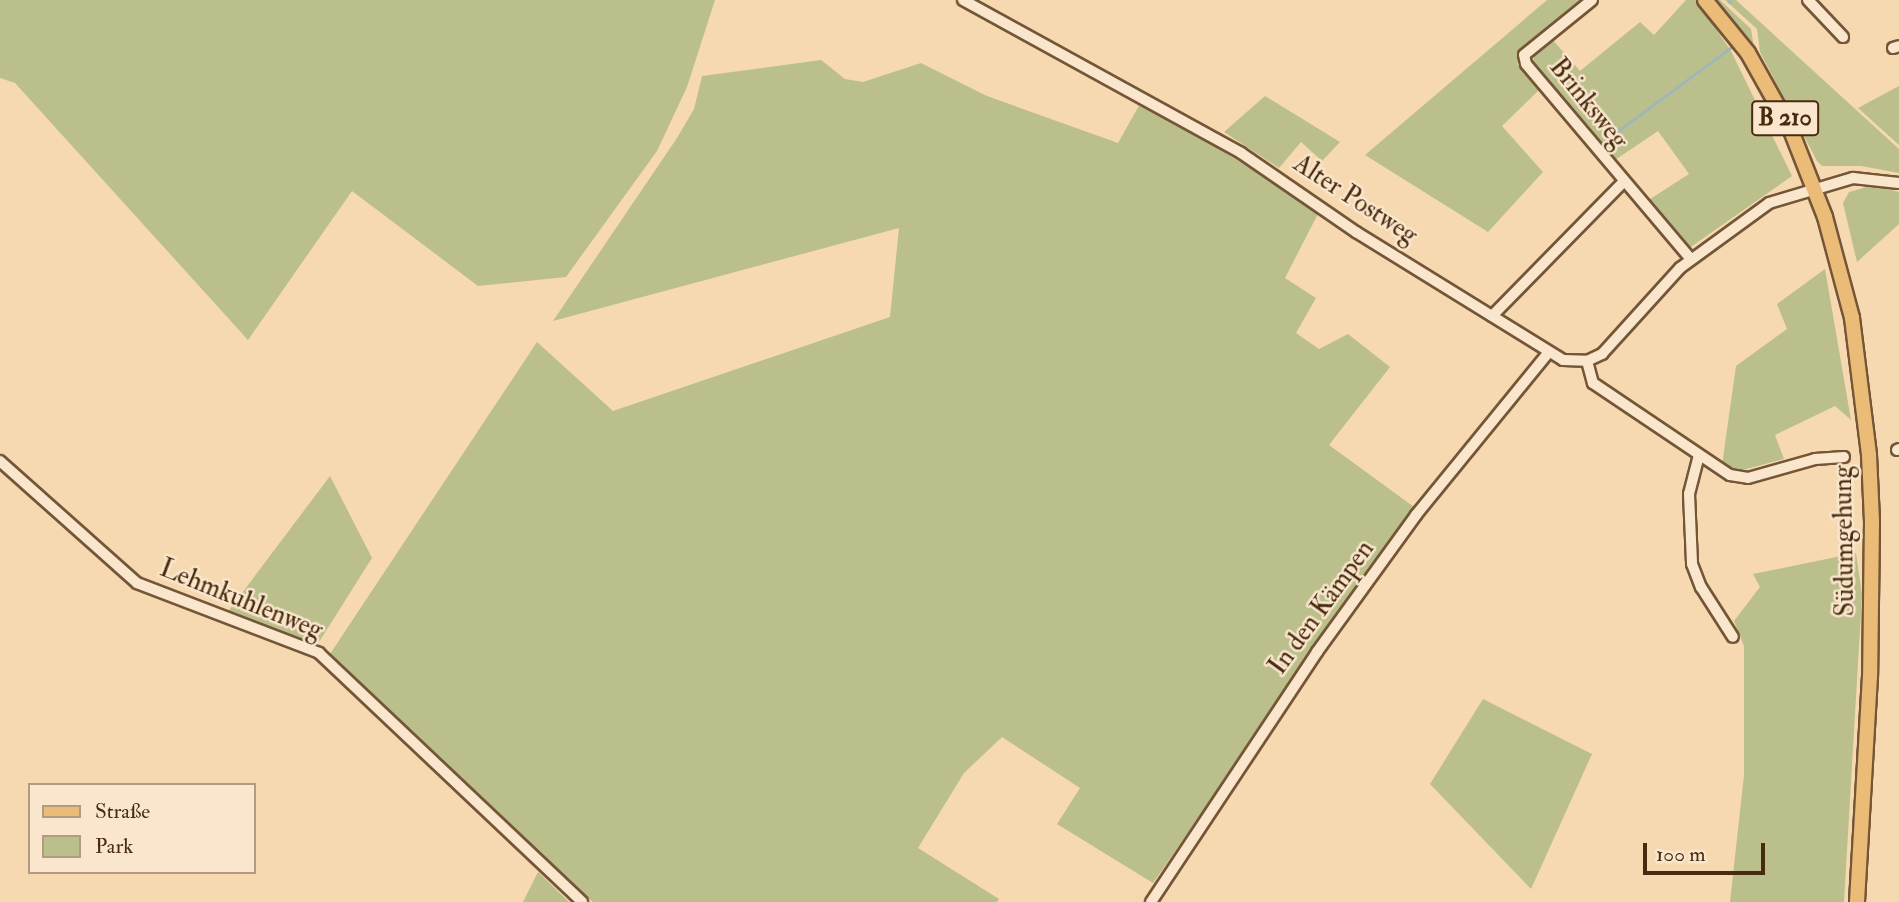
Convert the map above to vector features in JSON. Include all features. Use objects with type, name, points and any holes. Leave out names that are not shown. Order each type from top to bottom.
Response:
[{"type":"main road","name":"B 210","points":[[1705,0],[1770,90],[1814,186]]},
{"type":"main road","name":"Südumgehung","points":[[1814,186],[1852,318],[1869,455],[1870,676],[1857,902]]},
{"type":"street","name":"Alter Postweg","points":[[963,0],[1241,153],[1356,232],[1548,353],[1563,360],[1587,361]]},
{"type":"street","name":"Brinksweg","points":[[1592,0],[1524,55],[1526,64],[1623,182],[1691,258]]},
{"type":"street","points":[[1808,0],[1843,37]]},
{"type":"street","points":[[1844,457],[1815,459],[1739,478],[1699,455],[1593,383],[1587,361],[1611,347],[1691,258],[1769,203],[1814,186],[1866,177],[1899,183]]},
{"type":"street","name":"Brinksweg","points":[[1492,316],[1623,182]]},
{"type":"street","name":"In den Kämpen","points":[[1151,902],[1317,652],[1416,515],[1548,353]]},
{"type":"street","points":[[1699,455],[1689,494],[1692,564],[1701,587],[1733,636]]},
{"type":"street","name":"Lehmkuhlenweg","points":[[0,461],[137,583],[319,653],[582,902]]},
{"type":"green space","points":[[0,0],[715,0],[687,87],[657,151],[566,277],[478,286],[352,191],[248,340],[15,83],[0,78]]},
{"type":"green space","points":[[1547,0],[1582,0],[1523,50],[1517,64],[1539,90],[1502,126],[1543,172],[1488,232],[1365,155]]},
{"type":"green space","points":[[1686,0],[1696,0],[1731,51],[1792,176],[1688,249],[1647,201],[1689,174],[1658,131],[1615,160],[1533,62],[1536,49],[1551,38],[1580,71],[1640,22],[1654,35]]},
{"type":"green space","points":[[1712,0],[1720,0],[1751,29],[1754,48],[1766,71]]},
{"type":"green space","points":[[1725,0],[1736,0],[1899,149],[1899,173],[1861,166],[1822,166],[1760,52],[1757,29]]},
{"type":"green space","points":[[821,60],[845,79],[863,82],[921,63],[987,96],[1118,143],[1141,102],[1320,210],[1285,278],[1316,298],[1296,333],[1319,349],[1348,334],[1390,367],[1329,445],[1414,507],[1153,883],[1057,824],[1080,788],[1002,737],[964,773],[918,848],[999,899],[997,902],[593,902],[330,654],[537,342],[613,411],[890,317],[899,228],[553,321],[677,138],[694,109],[702,76]]},
{"type":"green space","points":[[1899,86],[1899,145],[1858,108]]},
{"type":"green space","points":[[1265,96],[1340,142],[1322,161],[1301,142],[1279,168],[1224,132]]},
{"type":"green space","points":[[1874,185],[1899,192],[1899,224],[1857,262],[1843,203],[1849,192]]},
{"type":"green space","points":[[1825,269],[1851,420],[1835,406],[1775,435],[1784,459],[1739,471],[1722,465],[1736,366],[1787,329],[1777,304]]},
{"type":"green space","points":[[330,476],[372,558],[319,642],[311,644],[227,613]]},
{"type":"green space","points":[[1856,553],[1862,595],[1844,902],[1730,902],[1744,775],[1744,646],[1734,621],[1760,587],[1753,574]]},
{"type":"green space","points":[[1483,699],[1592,754],[1531,889],[1430,784]]},
{"type":"green space","points":[[538,872],[569,902],[523,902]]},
{"type":"waterway","points":[[1599,145],[1734,45]]},
{"type":"waterway","points":[[1583,139],[1591,150]]}]
